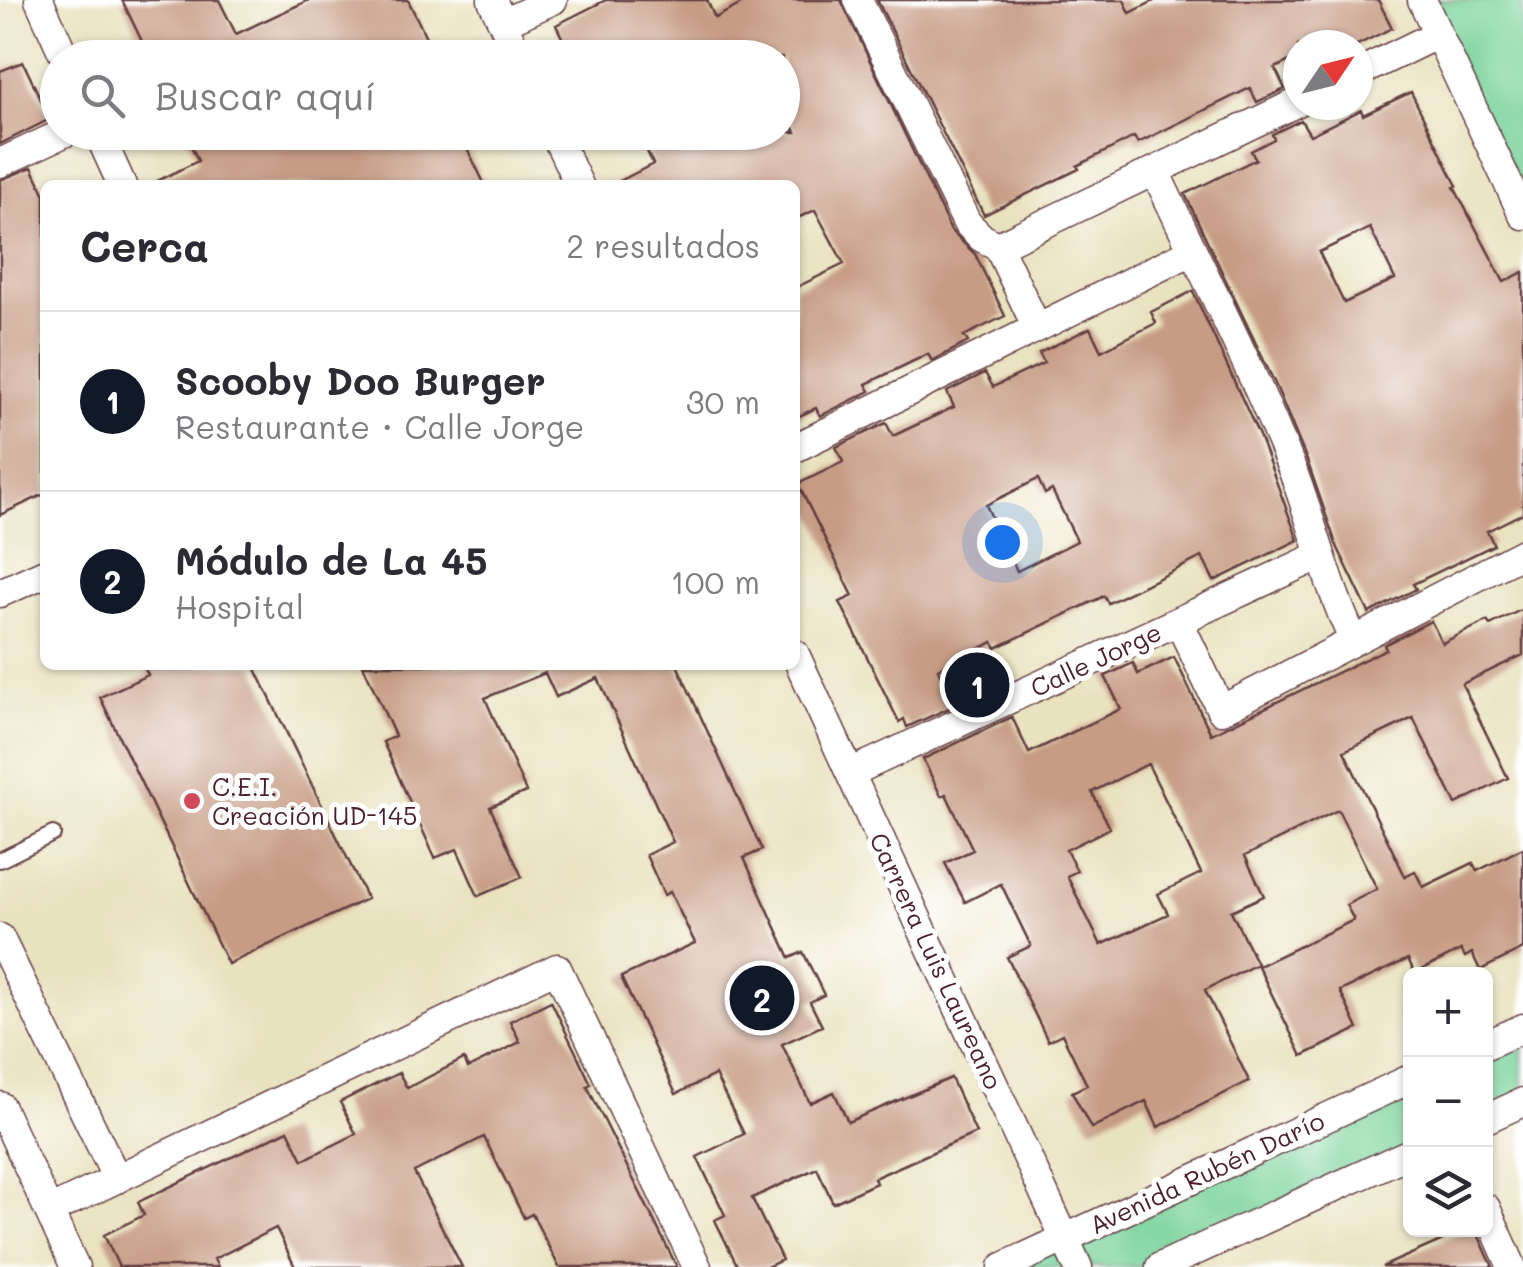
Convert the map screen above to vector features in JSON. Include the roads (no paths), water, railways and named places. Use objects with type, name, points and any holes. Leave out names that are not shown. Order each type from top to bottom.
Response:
[{"type":"street","points":[[40,0],[57,40]]},
{"type":"street","points":[[511,40],[498,11],[553,0]]},
{"type":"street","points":[[858,0],[967,223],[982,238],[998,246],[1036,328]]},
{"type":"street","points":[[1422,0],[1523,214]]},
{"type":"street","points":[[1373,66],[1438,34]]},
{"type":"street","points":[[998,246],[1283,109]]},
{"type":"street","points":[[0,162],[40,144]]},
{"type":"street","points":[[106,150],[120,180]]},
{"type":"street","points":[[562,150],[577,180]]},
{"type":"street","points":[[1155,172],[1292,468],[1337,606],[1354,641]]},
{"type":"street","points":[[800,446],[1192,251]]},
{"type":"street","name":"Calle Jorge","points":[[1179,622],[1222,710],[1523,553]]},
{"type":"street","name":"Calle Jorge","points":[[850,773],[1321,554]]},
{"type":"street","points":[[0,593],[40,574]]},
{"type":"street","name":"Carrera Luis Laureano","points":[[800,665],[1078,1267]]},
{"type":"street","points":[[0,938],[10,983],[116,1179]]},
{"type":"street","points":[[50,1212],[556,968],[697,1267]]},
{"type":"street","points":[[1493,1042],[1523,1028]]},
{"type":"street","name":"Avenida Rubén Darío","points":[[1004,1267],[1403,1083]]},
{"type":"street","points":[[1493,1116],[1523,1102]]},
{"type":"street","points":[[0,1106],[75,1267]]},
{"type":"street","points":[[1160,1267],[1403,1156]]},
{"type":"street","points":[[1493,1224],[1512,1267]]},
{"type":"lane","points":[[0,860],[53,834]]},
{"type":"place","name":"Scooby Doo Burger","points":[[977,685]]},
{"type":"place","name":"C.E.I. Creación UD-145","points":[[192,801]]},
{"type":"place","name":"Módulo de La 45","points":[[762,998]]}]
